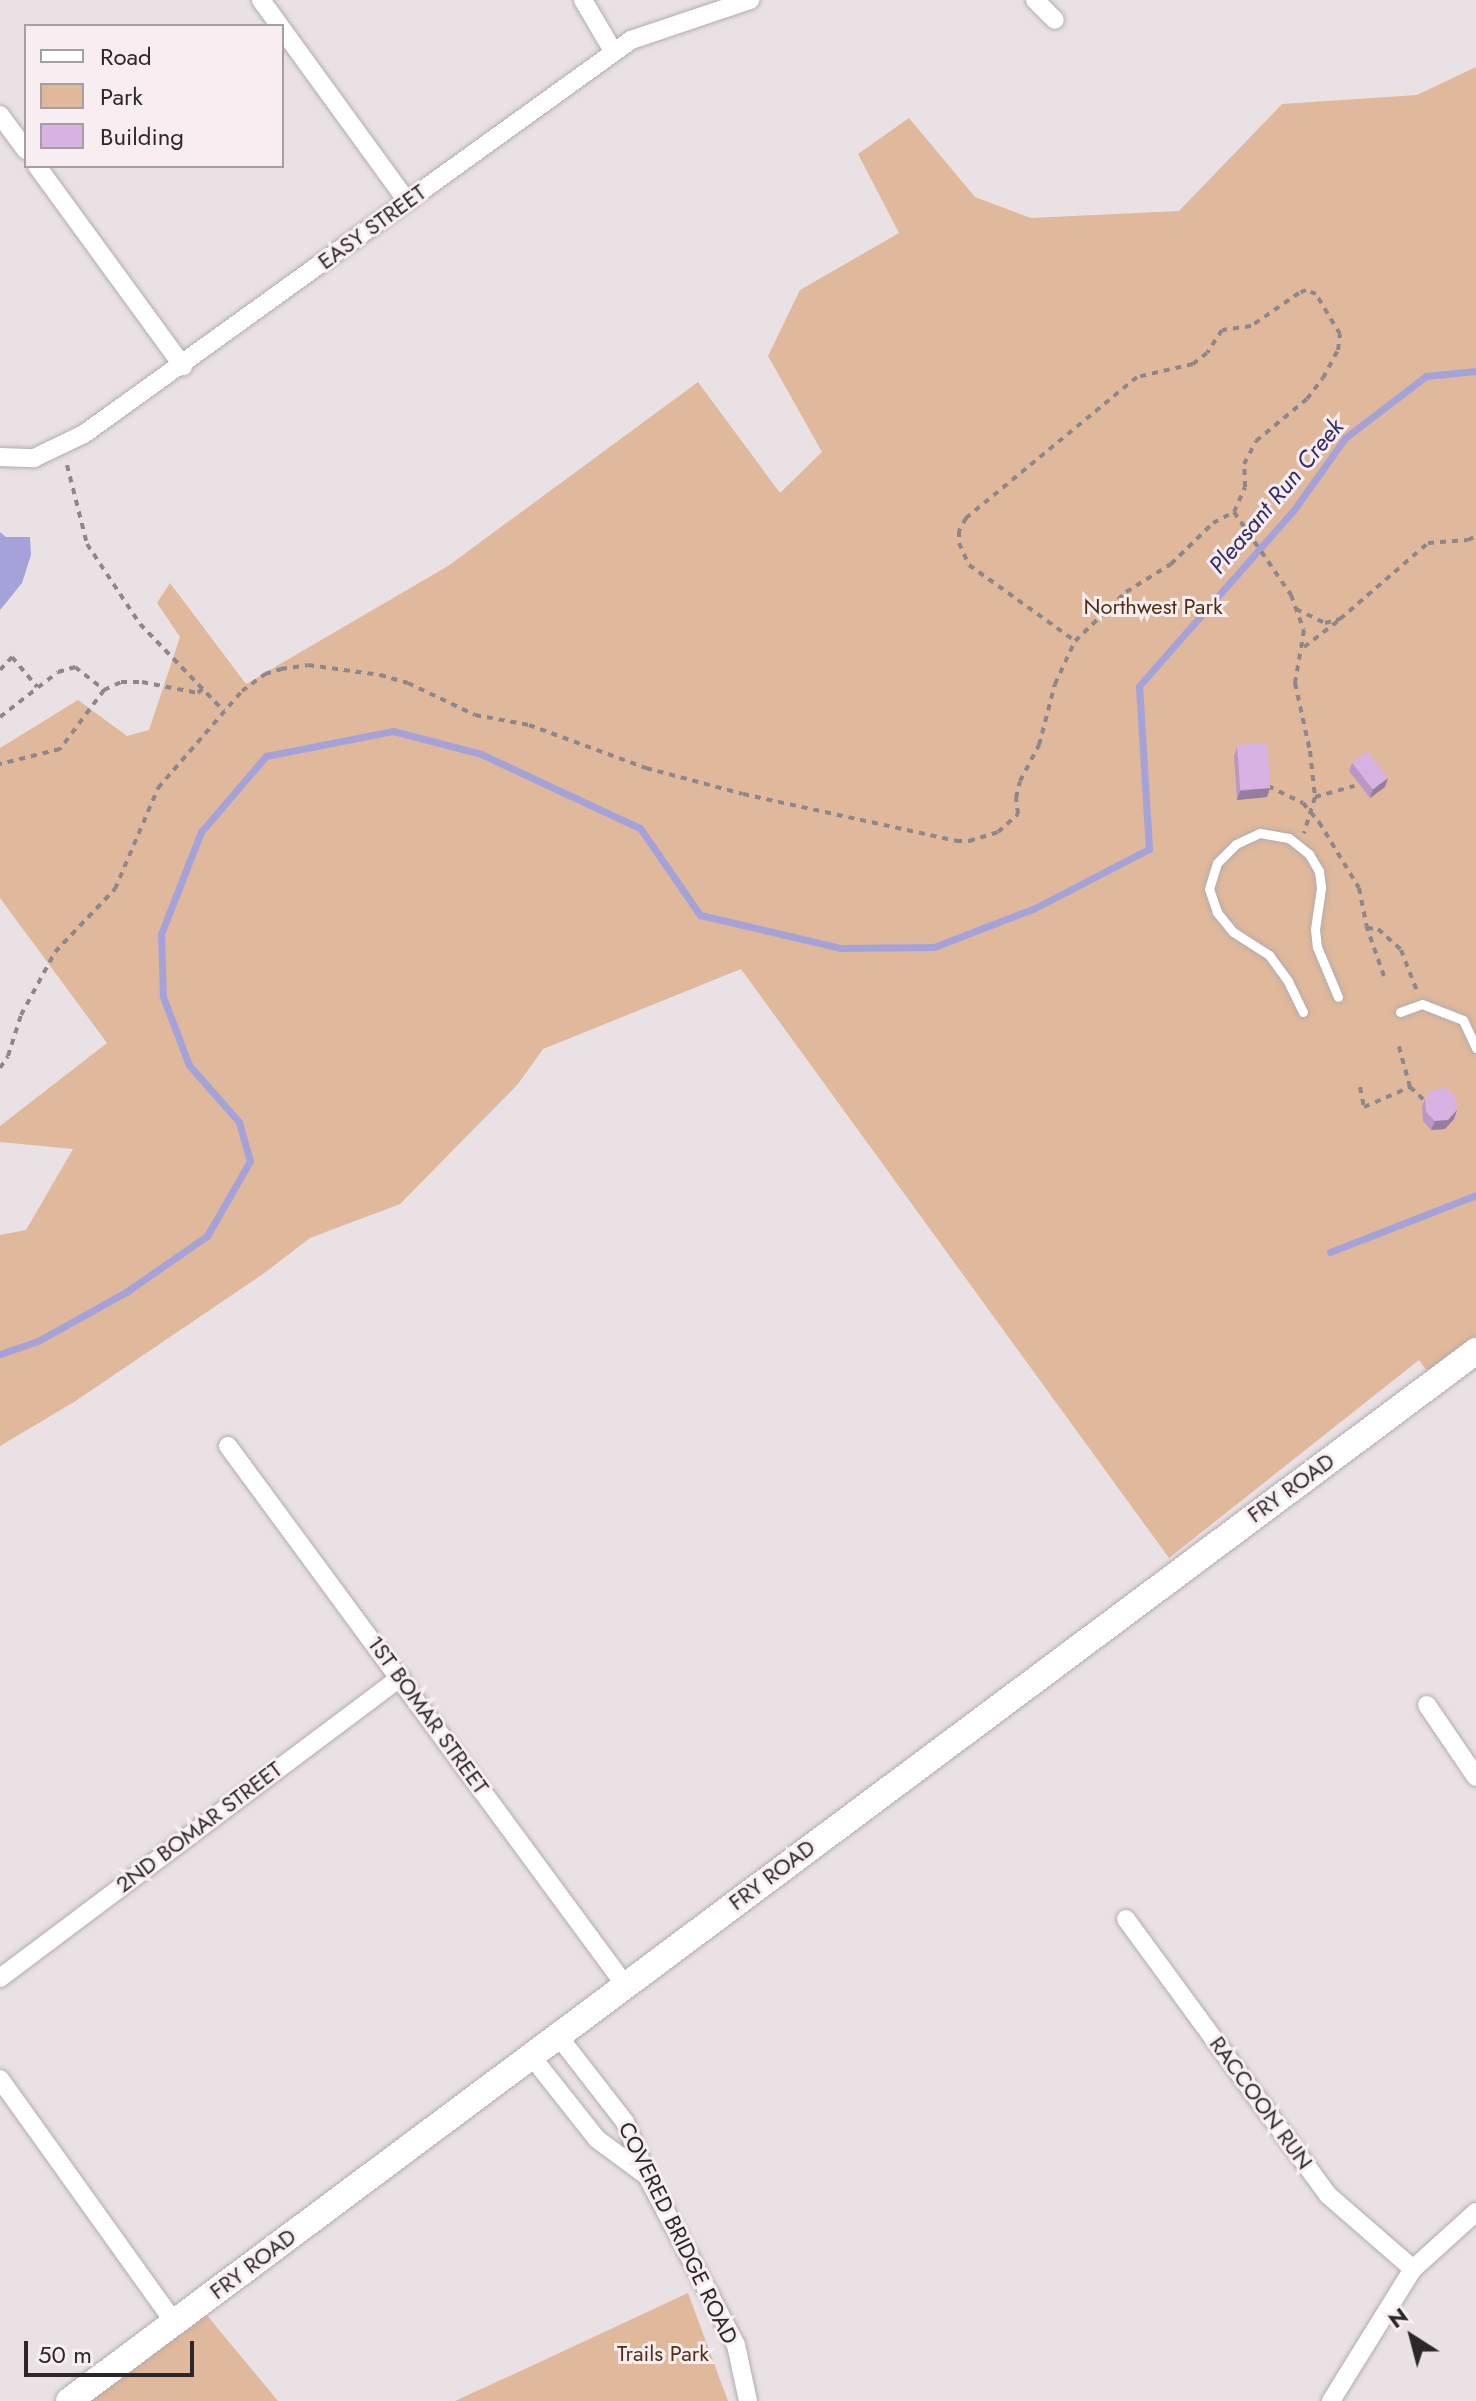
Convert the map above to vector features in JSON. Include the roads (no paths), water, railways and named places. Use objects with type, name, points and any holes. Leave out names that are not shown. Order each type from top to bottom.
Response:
[{"type":"street","points":[[261,0],[278,24]]},
{"type":"street","points":[[583,0],[613,51]]},
{"type":"street","name":"EASY STREET","points":[[0,457],[34,458],[57,450],[183,366],[613,51],[651,32],[750,0]]},
{"type":"street","points":[[1035,0],[1055,20]]},
{"type":"street","points":[[284,32],[407,201]]},
{"type":"street","points":[[0,115],[24,147]]},
{"type":"street","points":[[38,168],[183,366]]},
{"type":"street","name":"FRY ROAD","points":[[69,2401],[1476,1351]]},
{"type":"street","name":"1ST BOMAR STREET","points":[[228,1446],[625,1985]]},
{"type":"street","name":"2ND BOMAR STREET","points":[[0,1978],[401,1677]]},
{"type":"street","points":[[1427,1705],[1476,1777]]},
{"type":"street","name":"RACCOON RUN","points":[[1126,1919],[1328,2195],[1413,2269]]},
{"type":"street","name":"COVERED BRIDGE ROAD","points":[[559,2037],[625,2122],[647,2176],[736,2345],[748,2401]]},
{"type":"street","name":"COVERED BRIDGE ROAD","points":[[532,2057],[597,2139],[647,2176]]},
{"type":"street","points":[[0,2079],[175,2323]]},
{"type":"street","points":[[1331,2401],[1413,2269],[1476,2212]]},
{"type":"lane","points":[[1303,1012],[1288,981],[1269,955],[1233,932],[1217,912],[1209,889],[1217,863],[1236,844],[1260,833],[1289,838],[1319,871],[1321,888],[1315,929],[1317,947],[1338,997]]},
{"type":"lane","points":[[1400,1012],[1422,1004],[1463,1020],[1476,1048]]},
{"type":"water","points":[[0,532],[6,537],[30,537],[31,555],[22,583],[0,610]]},
{"type":"waterway","name":"Pleasant Run Creek","points":[[0,1354],[38,1341],[126,1292],[207,1236],[250,1161],[239,1122],[189,1065],[163,997],[161,934],[201,832],[266,756],[393,731],[481,754],[640,828],[700,915],[841,948],[934,947],[1035,908],[1149,849],[1139,686],[1293,511],[1345,438],[1426,376],[1476,371]]},
{"type":"waterway","points":[[1330,1252],[1476,1195]]},
{"type":"park label","name":"Northwest Park","points":[[1153,607]]},
{"type":"park label","name":"Trails Park","points":[[663,2354]]}]
